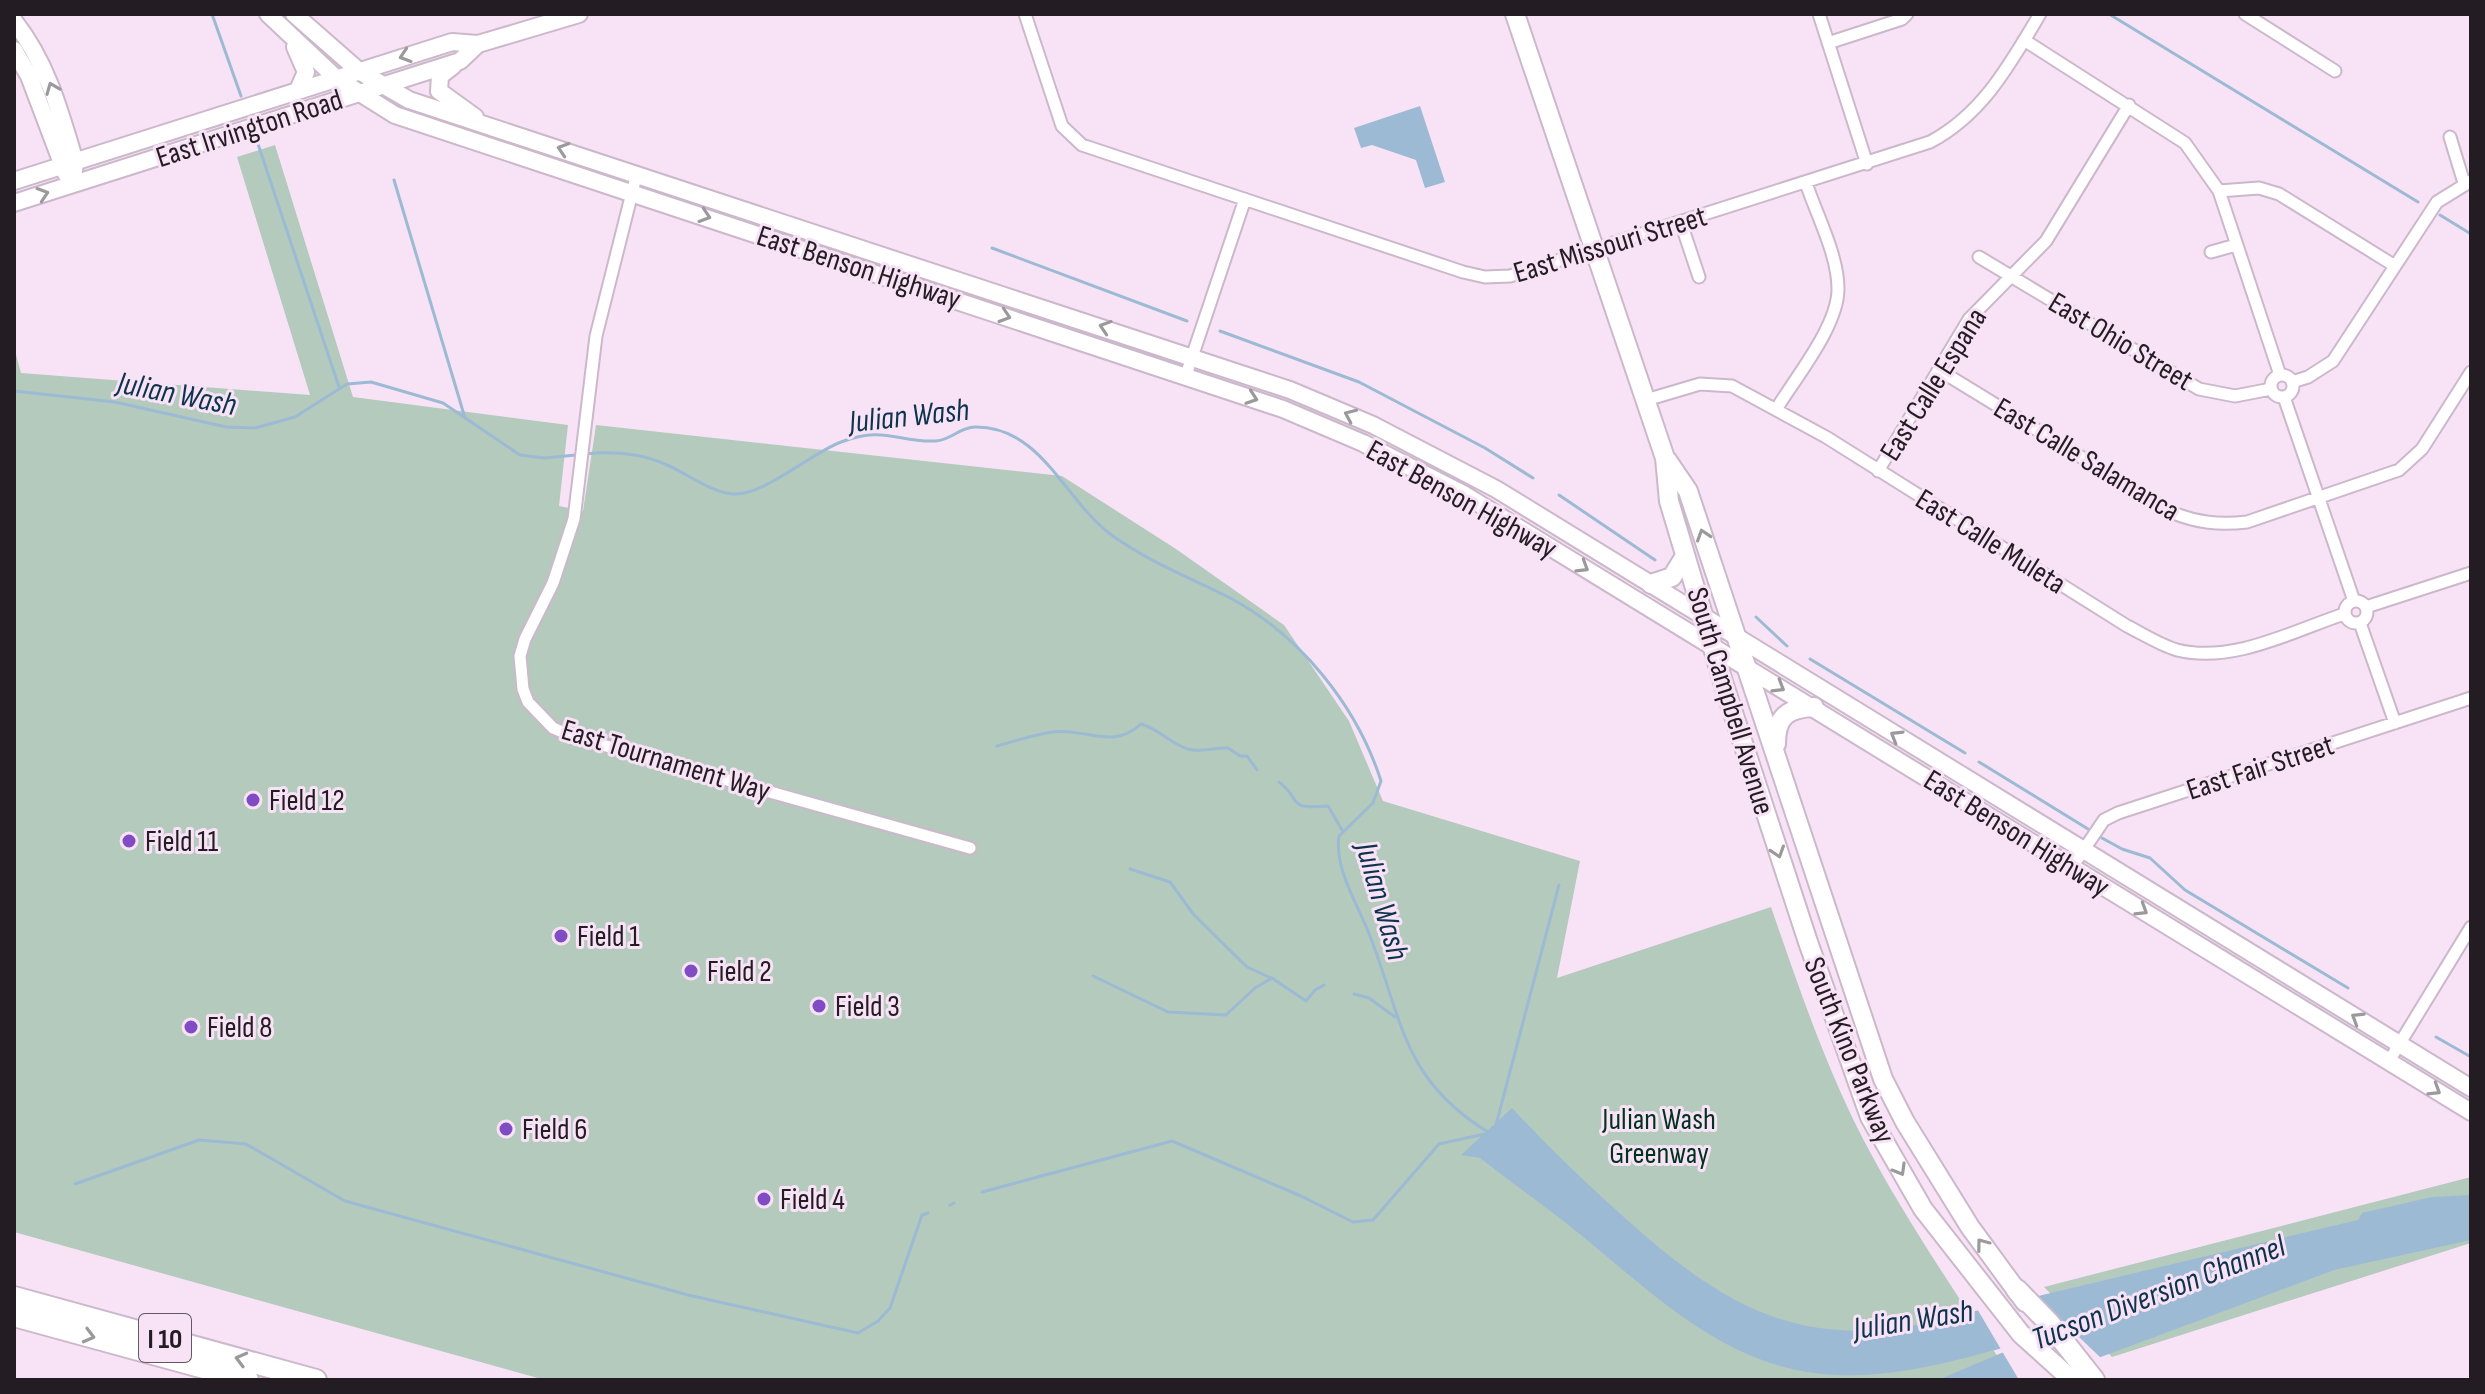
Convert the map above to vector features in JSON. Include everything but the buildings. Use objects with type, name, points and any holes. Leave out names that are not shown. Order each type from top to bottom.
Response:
[{"type":"highway","points":[[2017,1290],[2049,1323],[2079,1377]]},
{"type":"highway","name":"I 10","points":[[14,1297],[316,1380]]},
{"type":"highway","name":"I 10","points":[[14,1316],[248,1380]]},
{"type":"main road","points":[[268,14],[290,38],[306,72],[298,90]]},
{"type":"main road","name":"East Benson Highway","points":[[294,14],[359,71],[409,100],[1194,356],[1328,405],[1427,452],[1496,489],[2471,1088]]},
{"type":"main road","name":"East Irvington Road","points":[[14,181],[452,42],[478,44],[553,18],[579,14]]},
{"type":"main road","name":"South Campbell Avenue","points":[[1515,14],[1665,458],[1669,501],[1685,556],[1808,942]]},
{"type":"main road","points":[[14,21],[42,65],[73,184]]},
{"type":"main road","name":"East Benson Highway","points":[[290,38],[357,94],[413,122],[632,191],[1186,375],[1283,409],[1414,468],[1814,707],[2471,1112]]},
{"type":"main road","name":"East Irvington Road","points":[[14,203],[460,61],[478,44]]},
{"type":"main road","points":[[14,50],[68,164]]},
{"type":"main road","points":[[460,61],[440,76],[439,91],[486,125]]},
{"type":"main road","points":[[865,269],[871,250]]},
{"type":"main road","name":"South Campbell Avenue","points":[[1665,458],[1688,491],[1833,933]]},
{"type":"main road","points":[[1651,584],[1672,577],[1685,556]]},
{"type":"main road","points":[[1776,758],[1776,725],[1781,717],[1797,708],[1814,707]]},
{"type":"main road","name":"South Kino Parkway","points":[[1833,933],[1883,1079],[1905,1122],[1970,1227],[2017,1290]]},
{"type":"main road","name":"South Kino Parkway","points":[[1808,942],[1870,1117],[1923,1209],[2021,1334],[2079,1377]]},
{"type":"street","name":"East Missouri Street","points":[[1025,14],[1066,133],[1092,149],[1485,277],[1510,276],[1930,142],[1959,125],[1996,85],[2040,14]]},
{"type":"street","points":[[1819,14],[1867,164]]},
{"type":"street","points":[[1828,43],[1902,19],[1907,14]]},
{"type":"street","points":[[2245,14],[2335,71]]},
{"type":"street","points":[[2024,40],[2185,143],[2219,191],[2280,375],[2292,382],[2308,377],[2333,361],[2437,202],[2468,182],[2450,137]]},
{"type":"street","name":"East Calle Espana","points":[[1878,471],[1969,319],[2046,241],[2129,105]]},
{"type":"street","name":"East Tournament Way","points":[[637,173],[596,336],[569,539],[520,656],[523,689],[540,717],[553,728],[574,737],[970,848]]},
{"type":"street","points":[[1777,408],[1830,322],[1837,299],[1835,270],[1806,183]]},
{"type":"street","points":[[2219,191],[2259,188],[2279,194],[2395,266]]},
{"type":"street","points":[[1186,375],[1245,199]]},
{"type":"street","points":[[1681,223],[1699,277]]},
{"type":"street","points":[[2211,252],[2236,245]]},
{"type":"street","name":"East Ohio Street","points":[[1979,257],[2199,389],[2235,396],[2271,389]]},
{"type":"street","name":"East Calle Salamanca","points":[[1939,370],[2171,512],[2193,521],[2222,525],[2247,522],[2320,499],[2384,477],[2410,462],[2471,372]]},
{"type":"street","points":[[2280,375],[2272,381],[2271,389],[2284,397],[2354,601],[2366,607],[2471,573]]},
{"type":"street","points":[[2284,397],[2292,391],[2292,382]]},
{"type":"street","name":"East Calle Muleta","points":[[1646,400],[1700,384],[1732,386],[1777,408],[2127,626],[2174,649],[2195,653],[2234,651],[2344,614]]},
{"type":"street","points":[[2354,601],[2345,607],[2344,614],[2350,622],[2360,623]]},
{"type":"street","points":[[2360,623],[2367,615],[2366,607]]},
{"type":"street","points":[[2360,623],[2395,723]]},
{"type":"street","name":"East Fair Street","points":[[2072,867],[2104,820],[2118,813],[2471,698]]},
{"type":"street","points":[[2389,1061],[2471,927]]},
{"type":"green space","name":"Julian Wash Greenway","points":[[275,145],[353,397],[568,425],[559,506],[583,511],[596,425],[1062,476],[1176,549],[1284,625],[1349,721],[1383,801],[1580,861],[1557,978],[1771,907],[1823,1051],[1861,1135],[1915,1229],[2013,1380],[545,1380],[14,1232],[14,347],[21,373],[310,395],[237,157]]},
{"type":"green space","points":[[2471,1177],[2471,1243],[2112,1357],[2044,1287]]},
{"type":"water","points":[[1420,106],[1445,182],[1425,188],[1416,160],[1372,145],[1361,148],[1354,128]]},
{"type":"water","name":"Julian Wash","points":[[1512,1108],[1611,1205],[1692,1273],[1758,1311],[1793,1323],[1830,1329],[1871,1330],[1916,1325],[2358,1220],[2362,1213],[2432,1197],[2471,1195],[2471,1240],[2334,1270],[2039,1380],[1938,1380],[2032,1340],[1904,1371],[1860,1375],[1817,1374],[1742,1352],[1707,1333],[1643,1287],[1569,1225],[1480,1158],[1461,1155]]},
{"type":"pier","points":[[2034,1294],[2102,1359],[2049,1380],[2019,1380],[1976,1307]]},
{"type":"waterway","points":[[212,14],[241,96]]},
{"type":"waterway","points":[[2109,14],[2418,202]]},
{"type":"waterway","points":[[258,144],[339,387]]},
{"type":"waterway","points":[[394,180],[465,418]]},
{"type":"waterway","points":[[2440,215],[2471,234]]},
{"type":"waterway","points":[[992,248],[1187,321]]},
{"type":"waterway","points":[[1220,331],[1359,382],[1485,448],[1533,478]]},
{"type":"waterway","name":"Julian Wash","points":[[14,391],[115,402],[226,427],[255,428],[295,417],[347,384],[371,382],[443,403],[520,455],[544,458],[576,455]]},
{"type":"waterway","name":"Julian Wash","points":[[584,454],[637,455],[667,465],[716,490],[733,494],[759,488],[829,447],[856,437],[880,435],[936,441],[975,427],[998,430],[1018,439],[1035,452],[1096,522],[1113,536],[1156,562],[1256,613],[1302,652],[1323,675],[1357,726],[1370,753],[1381,781],[1373,803],[1339,836],[1340,862],[1348,888],[1370,936],[1409,1046],[1422,1069],[1438,1091],[1488,1132]]},
{"type":"waterway","points":[[1559,495],[1655,560]]},
{"type":"waterway","points":[[1756,617],[1787,646]]},
{"type":"waterway","points":[[1810,659],[1965,753]]},
{"type":"waterway","points":[[997,746],[1064,731],[1120,736],[1141,724],[1188,749],[1228,748],[1240,756],[1247,756],[1257,770]]},
{"type":"waterway","points":[[1979,762],[2088,829]]},
{"type":"waterway","points":[[1279,782],[1300,805],[1328,806],[1342,830]]},
{"type":"waterway","points":[[2102,838],[2122,849],[2150,858],[2185,890],[2348,988]]},
{"type":"waterway","points":[[1130,869],[1170,882],[1194,915],[1247,967],[1271,978]]},
{"type":"waterway","points":[[1496,1125],[1559,885]]},
{"type":"waterway","points":[[1093,976],[1168,1012],[1226,1015],[1255,988],[1272,978],[1306,1001],[1324,985]]},
{"type":"waterway","points":[[1354,994],[1369,998],[1395,1017]]},
{"type":"waterway","points":[[2436,1037],[2471,1057]]},
{"type":"waterway","points":[[982,1192],[1172,1141],[1301,1196],[1353,1222],[1373,1220],[1439,1144],[1485,1134]]},
{"type":"waterway","points":[[75,1184],[199,1140],[246,1144],[345,1201],[688,1295],[858,1333],[878,1321],[890,1308],[922,1215],[928,1213]]},
{"type":"waterway","points":[[950,1205],[954,1203]]},
{"type":"place","name":"Field 12","points":[[253,800]]},
{"type":"place","name":"Field 11","points":[[129,841]]},
{"type":"place","name":"Field 1","points":[[561,936]]},
{"type":"place","name":"Field 2","points":[[691,971]]},
{"type":"place","name":"Field 3","points":[[819,1006]]},
{"type":"place","name":"Field 8","points":[[191,1027]]},
{"type":"place","name":"Field 6","points":[[506,1129]]},
{"type":"place","name":"Field 4","points":[[764,1199]]},
{"type":"water label","name":"Tucson Diversion Channel","points":[[2158,1292]]}]
